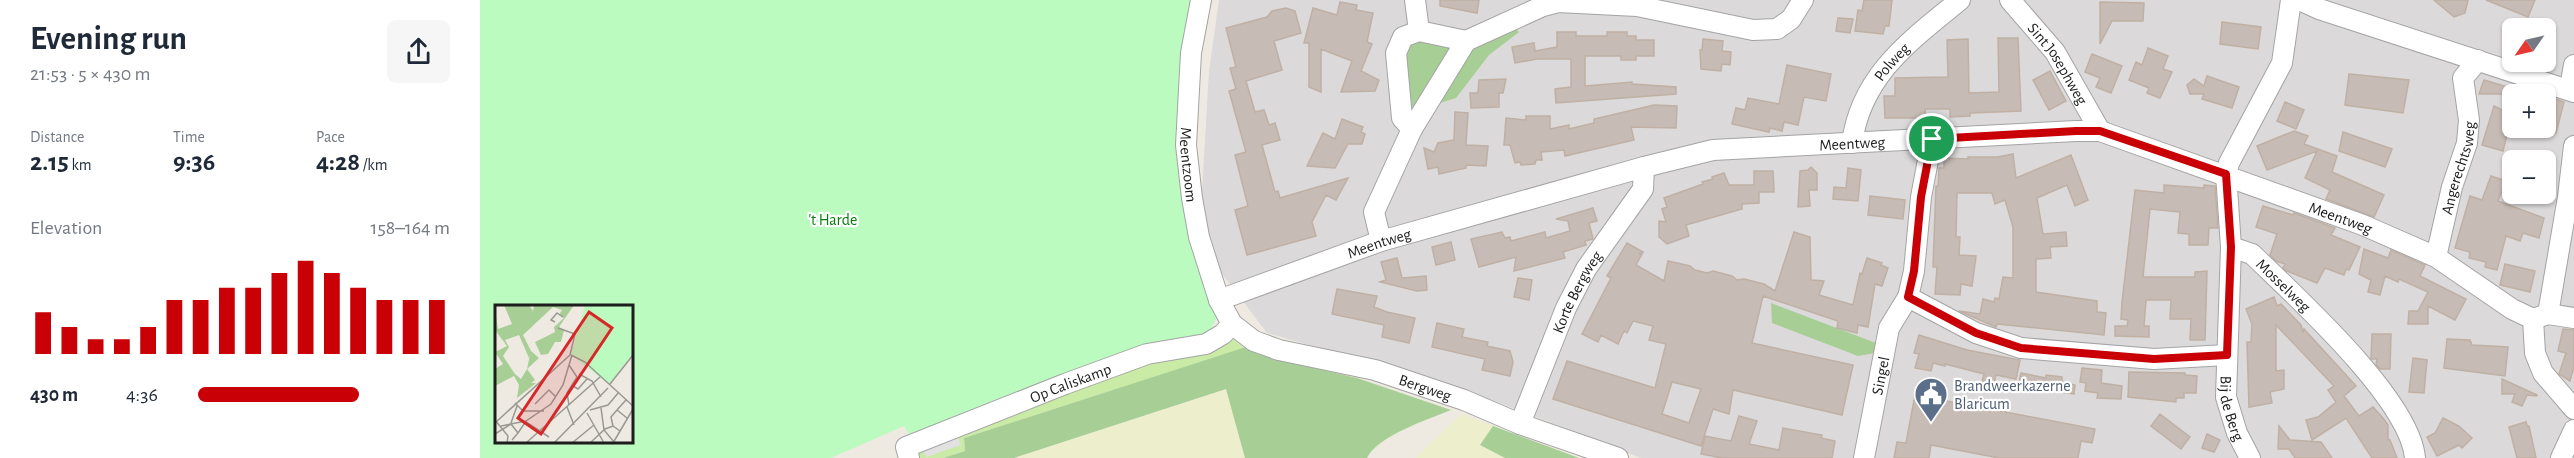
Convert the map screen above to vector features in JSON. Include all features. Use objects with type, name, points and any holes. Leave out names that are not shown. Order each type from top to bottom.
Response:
[{"type":"street","name":"Meentzoom","points":[[1201,0],[1191,54],[1186,145],[1199,237],[1219,300],[1232,324]]},
{"type":"street","points":[[1415,0],[1419,31]]},
{"type":"street","points":[[1412,129],[1402,118],[1396,53],[1403,37],[1419,31],[1466,40],[1557,2],[1636,3],[1753,30],[1777,28],[1791,19],[1803,0]]},
{"type":"street","name":"Polweg","points":[[1852,143],[1854,125],[1874,79],[1910,41],[1960,0]]},
{"type":"street","name":"Sint Josephweg","points":[[2010,0],[2055,52],[2100,131]]},
{"type":"street","points":[[2231,247],[2226,174],[2229,163],[2282,63],[2290,0]]},
{"type":"street","points":[[2299,0],[2319,9],[2574,92]]},
{"type":"street","points":[[1381,241],[1374,212],[1412,129],[1466,40]]},
{"type":"street","name":"Angerechtsweg","points":[[2436,257],[2452,187],[2467,143],[2469,120],[2463,78],[2444,50]]},
{"type":"street","points":[[2463,78],[2478,60]]},
{"type":"street","points":[[2574,65],[2571,82],[2574,92]]},
{"type":"street","name":"Meentweg","points":[[1219,300],[1381,241],[1644,167],[1713,150],[2100,131],[2226,174],[2363,225],[2436,257],[2512,309],[2541,317],[2574,318]]},
{"type":"street","name":"Singel","points":[[1864,458],[1889,328],[1908,297],[1914,271],[1921,197],[1932,139]]},
{"type":"street","points":[[2574,149],[2568,197],[2535,353],[2543,374],[2574,409]]},
{"type":"street","name":"Korte Bergweg","points":[[1520,424],[1566,308],[1586,269],[1643,189],[1644,167]]},
{"type":"street","name":"Bij de Berg","points":[[2231,247],[2226,397],[2237,433],[2250,458]]},
{"type":"street","name":"Mosselweg","points":[[2231,247],[2252,254],[2349,350],[2381,390],[2405,426],[2415,458]]},
{"type":"street","points":[[1908,297],[1976,333],[2021,348],[2154,359],[2227,355]]},
{"type":"street","name":"Bergweg","points":[[1232,324],[1254,340],[1279,350],[1375,370],[1464,400],[1520,424],[1618,458]]},
{"type":"street","name":"Op Caliskamp","points":[[908,453],[1065,384],[1147,354],[1206,344],[1222,334],[1232,324]]},
{"type":"street","points":[[2561,458],[2574,430]]},
{"type":"shaded area","points":[[1219,0],[2574,0],[2574,458],[1641,458],[1500,403],[1411,374],[1267,333],[1199,243],[1209,71]]},
{"type":"shaded area","points":[[956,432],[961,445],[926,457],[922,447]]},
{"type":"green space","name":"'t Harde","points":[[480,0],[1197,0],[1183,105],[1218,315],[1209,333],[910,436],[904,426],[831,458],[480,458]]},
{"type":"green space","points":[[1508,22],[1519,32],[1489,55],[1456,98],[1433,105],[1472,40]]},
{"type":"green space","points":[[1406,32],[1450,47],[1453,57],[1414,117],[1403,51]]},
{"type":"green space","points":[[1771,303],[1876,343],[1875,353],[1858,356],[1772,323]]},
{"type":"green space","points":[[1233,339],[1244,348],[964,438],[965,451],[943,458],[915,458],[917,452],[922,448],[927,457],[957,444],[954,435],[1146,363]]},
{"type":"green space","points":[[1249,346],[1280,360],[1357,378],[1451,410],[1417,423],[1381,442],[1367,458],[1245,458],[1226,389],[1014,458],[943,458],[965,451],[964,438]]},
{"type":"green space","points":[[1227,389],[1245,458],[1014,458]]},
{"type":"green space","points":[[1462,414],[1493,426],[1480,445],[1505,458],[1415,458]]},
{"type":"green space","points":[[1493,426],[1579,458],[1505,458],[1480,445]]},
{"type":"building","points":[[1440,0],[1479,0],[1477,13],[1440,6]]},
{"type":"building","points":[[1864,0],[1892,0],[1889,26],[1885,26],[1883,34],[1855,31],[1858,10],[1862,11]]},
{"type":"building","points":[[2434,0],[2468,0],[2465,13],[2454,17]]},
{"type":"building","points":[[2486,0],[2535,0],[2528,17]]},
{"type":"building","points":[[1340,2],[1357,5],[1356,10],[1373,13],[1367,42],[1372,44],[1361,71],[1379,80],[1375,91],[1341,92],[1352,61],[1321,49],[1321,92],[1309,87],[1309,43],[1304,43],[1313,8],[1337,15]]},
{"type":"building","points":[[2100,2],[2144,3],[2143,21],[2112,21],[2100,44]]},
{"type":"building","points":[[1286,8],[1295,11],[1301,33],[1274,41],[1282,70],[1246,81],[1255,112],[1264,110],[1269,125],[1275,123],[1280,140],[1262,145],[1275,192],[1278,191],[1280,198],[1348,178],[1336,200],[1326,195],[1312,222],[1316,236],[1247,255],[1235,210],[1248,206],[1235,155],[1246,152],[1229,91],[1236,89],[1230,68],[1236,67],[1226,28],[1267,17],[1272,11]]},
{"type":"building","points":[[1838,18],[1853,19],[1850,33],[1836,31]]},
{"type":"building","points":[[2222,22],[2261,27],[2258,49],[2220,44]]},
{"type":"building","points":[[1557,32],[1576,32],[1576,36],[1607,36],[1607,32],[1627,32],[1627,36],[1636,36],[1636,40],[1654,40],[1654,56],[1636,56],[1636,60],[1621,60],[1621,56],[1585,56],[1585,86],[1632,82],[1632,84],[1676,87],[1676,94],[1556,103],[1555,89],[1571,87],[1571,59],[1537,59],[1515,63],[1512,47],[1534,43],[1535,51],[1557,47]]},
{"type":"building","points":[[1998,38],[2018,38],[2021,111],[1970,113],[1970,116],[1950,117],[1950,109],[1925,109],[1926,118],[1885,118],[1884,96],[1895,96],[1895,78],[1948,77],[1947,40],[1968,39],[1969,93],[1999,92]]},
{"type":"building","points":[[1703,39],[1723,41],[1722,51],[1731,52],[1730,65],[1722,64],[1721,71],[1701,69],[1700,50],[1702,50]]},
{"type":"building","points":[[2148,48],[2168,56],[2163,69],[2172,72],[2160,98],[2147,93],[2149,88],[2129,80],[2136,62],[2142,65]]},
{"type":"building","points":[[2092,54],[2122,66],[2111,93],[2096,87],[2100,78],[2085,72]]},
{"type":"building","points":[[1787,65],[1831,74],[1826,101],[1804,97],[1798,125],[1784,122],[1782,131],[1770,128],[1769,132],[1732,124],[1736,108],[1745,110],[1748,98],[1779,104]]},
{"type":"building","points":[[2050,71],[2066,101],[2049,110],[2033,80]]},
{"type":"building","points":[[2349,74],[2409,80],[2403,113],[2345,105]]},
{"type":"building","points":[[2207,76],[2239,87],[2232,108],[2202,99],[2204,94],[2190,94],[2187,85],[2194,79],[2204,86]]},
{"type":"building","points":[[1506,79],[1503,93],[1499,93],[1499,107],[1471,108],[1470,93],[1478,93],[1479,80]]},
{"type":"building","points":[[2484,80],[2502,85],[2502,94],[2479,94]]},
{"type":"building","points":[[2556,99],[2564,102],[2556,133]]},
{"type":"building","points":[[2285,102],[2304,110],[2296,129],[2277,121]]},
{"type":"building","points":[[1654,105],[1677,106],[1676,128],[1631,127],[1634,140],[1565,156],[1564,150],[1541,152],[1542,160],[1536,160],[1535,164],[1515,163],[1510,145],[1504,145],[1506,118],[1526,120],[1526,116],[1550,116],[1550,129],[1569,125],[1569,129],[1594,123],[1594,119]]},
{"type":"building","points":[[2494,106],[2502,110],[2502,138],[2506,138],[2503,150],[2482,145]]},
{"type":"building","points":[[1455,112],[1468,113],[1466,145],[1488,146],[1486,166],[1466,165],[1466,168],[1439,174],[1438,167],[1428,169],[1424,148],[1434,152],[1438,143],[1454,140]]},
{"type":"building","points":[[1342,119],[1363,127],[1361,132],[1365,134],[1362,144],[1348,144],[1335,168],[1307,166],[1323,133],[1335,139]]},
{"type":"building","points":[[2294,131],[2308,136],[2304,144],[2337,156],[2332,172],[2384,195],[2374,217],[2326,199],[2330,190],[2305,178],[2317,151],[2267,170],[2257,146]]},
{"type":"building","points":[[2343,132],[2392,149],[2385,167],[2339,151]]},
{"type":"building","points":[[2013,154],[2016,178],[2071,155],[2088,200],[2075,206],[2067,185],[2037,198],[2043,234],[2066,232],[2067,246],[2050,247],[2051,258],[2036,259],[2036,292],[2097,301],[2097,312],[2106,313],[2104,335],[1997,324],[1996,327],[1959,311],[1980,314],[1983,299],[1994,302],[1995,298],[1999,299],[2003,277],[2013,278],[2013,227],[2005,200],[1995,204],[1992,193],[1957,193],[1956,237],[1960,237],[1959,255],[1976,256],[1972,286],[1961,284],[1960,295],[1935,294],[1937,267],[1933,267],[1936,186],[1938,186],[1939,168],[1944,168],[1944,158],[1968,159],[1968,157],[1998,157]]},
{"type":"building","points":[[1811,167],[1817,173],[1817,190],[1809,190],[1810,206],[1798,207],[1800,171]]},
{"type":"building","points":[[1848,168],[1861,170],[1858,201],[1833,199],[1834,187],[1846,188]]},
{"type":"building","points":[[1754,171],[1773,171],[1774,192],[1759,192],[1759,203],[1742,204],[1742,209],[1686,225],[1689,236],[1667,244],[1659,237],[1659,221],[1666,222],[1662,209],[1667,207],[1664,198],[1703,184],[1702,182],[1724,173],[1729,185],[1754,185]]},
{"type":"building","points":[[2491,176],[2502,180],[2502,191],[2498,201],[2544,218],[2539,238],[2523,233],[2520,241],[2506,236],[2497,270],[2485,267],[2486,262],[2469,258],[2470,252],[2455,248],[2470,196],[2482,200]]},
{"type":"building","points":[[2164,185],[2204,188],[2204,185],[2215,186],[2218,228],[2209,228],[2208,245],[2189,245],[2189,234],[2178,233],[2180,212],[2150,209],[2143,277],[2195,277],[2195,272],[2207,271],[2205,340],[2190,340],[2191,319],[2170,319],[2171,300],[2146,300],[2144,326],[2149,326],[2149,337],[2115,336],[2115,326],[2127,326],[2128,320],[2121,319],[2135,190],[2164,193]]},
{"type":"building","points":[[1870,196],[1905,200],[1903,219],[1868,215]]},
{"type":"building","points":[[2263,206],[2293,215],[2294,213],[2335,228],[2331,235],[2360,247],[2349,270],[2346,269],[2344,275],[2325,268],[2317,283],[2287,271],[2283,268],[2285,264],[2276,261],[2270,255],[2277,234],[2256,227]]},
{"type":"building","points":[[1593,208],[1597,221],[1589,223],[1593,239],[1585,241],[1586,245],[1563,252],[1565,258],[1514,271],[1516,257],[1479,267],[1471,239],[1502,232],[1505,238],[1510,237],[1511,241],[1545,232],[1546,238],[1570,231],[1568,221],[1556,219]]},
{"type":"building","points":[[1794,232],[1810,237],[1811,280],[1824,281],[1819,295],[1853,305],[1860,273],[1862,274],[1867,258],[1882,263],[1881,265],[1888,268],[1882,286],[1875,284],[1868,327],[1858,325],[1857,333],[1837,328],[1838,321],[1763,296],[1752,343],[1853,365],[1842,415],[1733,390],[1729,414],[1713,409],[1701,446],[1553,399],[1567,361],[1655,388],[1666,344],[1649,340],[1653,326],[1633,321],[1627,333],[1624,331],[1618,344],[1601,335],[1598,342],[1582,334],[1611,278],[1607,276],[1627,243],[1643,252],[1639,254],[1642,254],[1636,265],[1664,281],[1668,261],[1707,273],[1713,271],[1732,276],[1737,280],[1744,279],[1764,284],[1775,291]],"holes":[[[1672,382],[1701,389],[1689,423],[1662,414]]]},
{"type":"building","points":[[1451,242],[1455,260],[1436,265],[1432,247]]},
{"type":"building","points":[[2364,249],[2388,258],[2391,250],[2425,265],[2420,276],[2466,299],[2455,320],[2428,306],[2428,324],[2408,324],[2409,311],[2418,311],[2428,292],[2399,279],[2398,282],[2385,276],[2380,295],[2368,292],[2371,280],[2359,274]]},
{"type":"building","points":[[1397,258],[1402,278],[1426,276],[1427,290],[1417,291],[1380,282],[1386,280],[1381,262]]},
{"type":"building","points":[[2505,264],[2535,271],[2530,292],[2500,285]]},
{"type":"building","points":[[1518,278],[1532,280],[1529,300],[1514,297]]},
{"type":"building","points":[[1337,289],[1377,296],[1374,307],[1415,318],[1409,343],[1382,337],[1384,325],[1332,314]]},
{"type":"building","points":[[2274,297],[2277,306],[2281,304],[2301,325],[2303,332],[2304,329],[2356,386],[2344,396],[2359,416],[2373,407],[2383,418],[2388,425],[2388,439],[2397,458],[2372,458],[2346,418],[2312,440],[2306,420],[2318,417],[2336,402],[2328,390],[2334,386],[2276,325],[2276,371],[2284,370],[2284,389],[2270,392],[2272,403],[2249,407],[2247,342],[2251,342],[2252,324],[2246,309]]},
{"type":"building","points":[[1437,323],[1464,329],[1462,337],[1488,342],[1487,346],[1510,351],[1513,362],[1510,376],[1482,370],[1485,359],[1432,347]]},
{"type":"building","points":[[2563,329],[2574,330],[2574,367],[2570,381],[2559,374],[2566,353],[2558,351]]},
{"type":"building","points":[[2372,334],[2391,334],[2390,369],[2380,369],[2376,365],[2377,359],[2371,359]]},
{"type":"building","points":[[1919,335],[1967,350],[2020,360],[2016,379],[1996,375],[1994,384],[1982,382],[1984,374],[1945,364],[1945,366],[1933,363],[1931,371],[1915,368],[1919,354],[1914,353]]},
{"type":"building","points":[[2447,339],[2470,340],[2472,345],[2508,347],[2505,376],[2444,368]]},
{"type":"building","points":[[2413,358],[2427,360],[2424,393],[2409,392]]},
{"type":"building","points":[[2082,368],[2102,370],[2101,383],[2122,386],[2121,399],[2097,398],[2098,393],[2085,391],[2086,383],[2080,382]]},
{"type":"building","points":[[2129,372],[2185,373],[2185,375],[2197,376],[2196,393],[2184,393],[2184,398],[2176,398],[2176,402],[2128,397]]},
{"type":"building","points":[[2021,373],[2046,378],[2046,375],[2062,377],[2062,382],[2075,385],[2074,394],[2018,386]]},
{"type":"building","points":[[2502,379],[2537,396],[2527,395],[2522,406],[2512,402],[2515,394],[2502,394]]},
{"type":"building","points":[[1915,395],[2095,429],[2092,443],[2081,441],[2078,458],[1999,458],[1931,445],[1929,458],[1894,458],[1897,442],[1906,443]]},
{"type":"building","points":[[2160,414],[2190,437],[2181,449],[2151,426]]},
{"type":"building","points":[[1739,416],[1757,421],[1749,444],[1779,450],[1783,428],[1822,435],[1821,438],[1835,441],[1832,458],[1722,458],[1701,454],[1705,436],[1731,441]]},
{"type":"building","points":[[2443,418],[2459,426],[2472,438],[2462,448],[2459,445],[2437,456],[2427,437],[2435,433]]},
{"type":"building","points":[[2526,422],[2529,426],[2536,458],[2517,458],[2509,427]]},
{"type":"building","points":[[2279,426],[2290,440],[2321,442],[2332,458],[2295,458],[2289,449],[2278,449]]},
{"type":"building","points":[[2207,434],[2220,440],[2214,452],[2202,448]]},
{"type":"place","name":"Brandweerkazerne Blaricum","points":[[1931,423]]},
{"type":"route","points":[[2100,131],[2129,143],[2226,174],[2231,247],[2227,355],[2154,359],[2021,348],[1976,333],[1908,297],[1914,271],[1921,197],[1932,139],[2100,131]]}]
